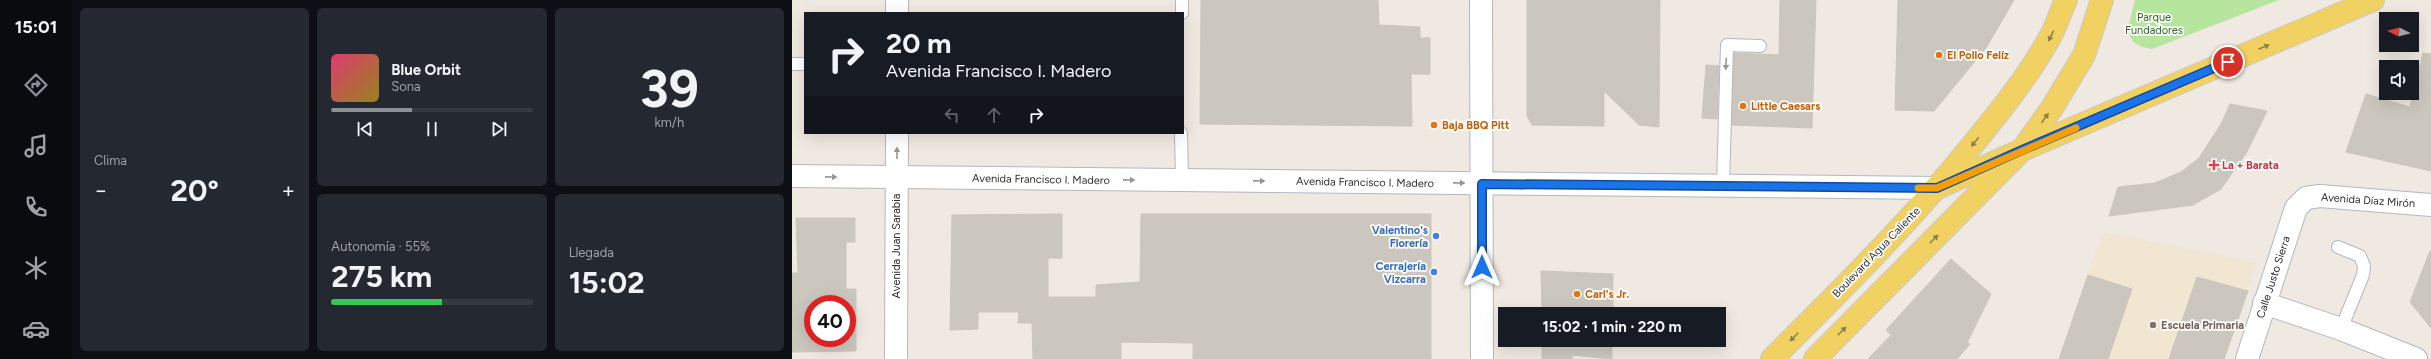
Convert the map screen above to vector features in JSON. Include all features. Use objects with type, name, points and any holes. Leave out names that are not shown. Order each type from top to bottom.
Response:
[{"type":"main road","name":"Boulevard Agua Caliente","points":[[1772,359],[1937,188],[2022,81],[2050,38],[2066,0]]},
{"type":"main road","points":[[1815,359],[2022,150],[2052,108],[2084,55],[2102,0]]},
{"type":"main road","points":[[1937,188],[2022,150],[2373,0]]},
{"type":"street","points":[[897,0],[897,12]]},
{"type":"street","points":[[1481,0],[1482,359]]},
{"type":"street","name":"Avenida Juan Sarabia","points":[[896,359],[897,134]]},
{"type":"street","name":"Avenida Francisco I. Madero","points":[[792,176],[1937,188]]},
{"type":"street","name":"Avenida Díaz Mirón","points":[[2306,198],[2320,196],[2431,205]]},
{"type":"street","name":"Calle Justo Sierra","points":[[2247,359],[2296,208],[2306,198]]},
{"type":"street","points":[[2264,303],[2341,329],[2416,359]]},
{"type":"lane","points":[[1182,0],[1182,12]]},
{"type":"lane","points":[[1723,186],[1727,45],[1760,46]]},
{"type":"lane","points":[[792,64],[804,64]]},
{"type":"lane","points":[[1181,134],[1182,180]]},
{"type":"lane","points":[[2338,247],[2360,256],[2364,266],[2363,275],[2341,329]]},
{"type":"shaded area","name":"Escuela Primaria","points":[[2103,232],[2257,263],[2224,359],[2059,359]]},
{"type":"green space","name":"Parque Fundadores","points":[[2135,0],[2279,0],[2152,49],[2142,47],[2135,43],[2131,38],[2129,25]]},
{"type":"building","points":[[1201,0],[1378,0],[1379,25],[1420,27],[1420,38],[1430,38],[1430,74],[1411,74],[1412,126],[1200,124]]},
{"type":"building","points":[[1527,0],[1660,0],[1659,127],[1639,125],[1604,91],[1604,126],[1532,125],[1527,116]]},
{"type":"building","points":[[1780,0],[1816,0],[1812,128],[1732,125],[1734,53],[1779,55]]},
{"type":"building","name":"El Pollo Felíz","points":[[1898,0],[2014,0],[1986,48],[1934,111],[1895,110]]},
{"type":"building","points":[[2423,53],[2431,54],[2431,171],[2346,152],[2366,94],[2379,98],[2379,100],[2386,100],[2410,107],[2412,100],[2419,100],[2419,70]]},
{"type":"building","points":[[1706,65],[1719,66],[1717,119],[1702,118]]},
{"type":"building","name":"La + Barata","points":[[2230,104],[2267,111],[2247,152],[2221,189],[2193,205],[2109,216],[2118,187],[2155,183],[2181,172],[2199,158],[2221,124]]},
{"type":"building","points":[[1062,214],[1062,258],[1048,258],[1048,297],[1096,297],[1096,285],[1140,282],[1141,214],[1431,214],[1431,359],[1193,359],[1193,343],[1121,342],[1121,359],[1033,359],[1032,323],[1018,323],[1019,312],[978,312],[978,329],[950,330],[952,215]]},
{"type":"building","points":[[796,218],[855,218],[855,242],[846,242],[846,289],[856,289],[856,295],[804,295],[804,347],[856,347],[856,351],[792,352],[792,273],[798,273]]},
{"type":"building","points":[[2430,251],[2431,252],[2431,328],[2410,302]]},
{"type":"building","points":[[1951,259],[1991,294],[1967,343],[1970,344],[1957,359],[1868,359],[1891,335],[1886,330]]},
{"type":"building","name":"Carl's Jr.","points":[[1541,271],[1613,274],[1613,307],[1542,307]]},
{"type":"building","points":[[2088,275],[2132,289],[2108,359],[2059,359]]},
{"type":"building","points":[[2197,277],[2248,291],[2224,359],[2169,359]]},
{"type":"building","points":[[1542,347],[1612,347],[1612,359],[1572,355],[1572,359],[1542,359]]},
{"type":"slow traffic","points":[[1918,188],[1937,188],[2022,150],[2076,128]]},
{"type":"place","name":"El Pollo Felíz","points":[[1939,55]]},
{"type":"place","name":"Little Caesars","points":[[1743,106]]},
{"type":"place","name":"Baja BBQ Pitt","points":[[1434,125]]},
{"type":"place","name":"La + Barata","points":[[2214,165]]},
{"type":"place","name":"Valentino's Florería","points":[[1436,236]]},
{"type":"place","name":"Cerrajería Vizcarra","points":[[1434,272]]},
{"type":"place","name":"Carl's Jr.","points":[[1577,294]]},
{"type":"place","name":"Escuela Primaria","points":[[2153,325]]},
{"type":"route","points":[[1482,267],[1482,184],[1937,188],[2228,62]]}]
